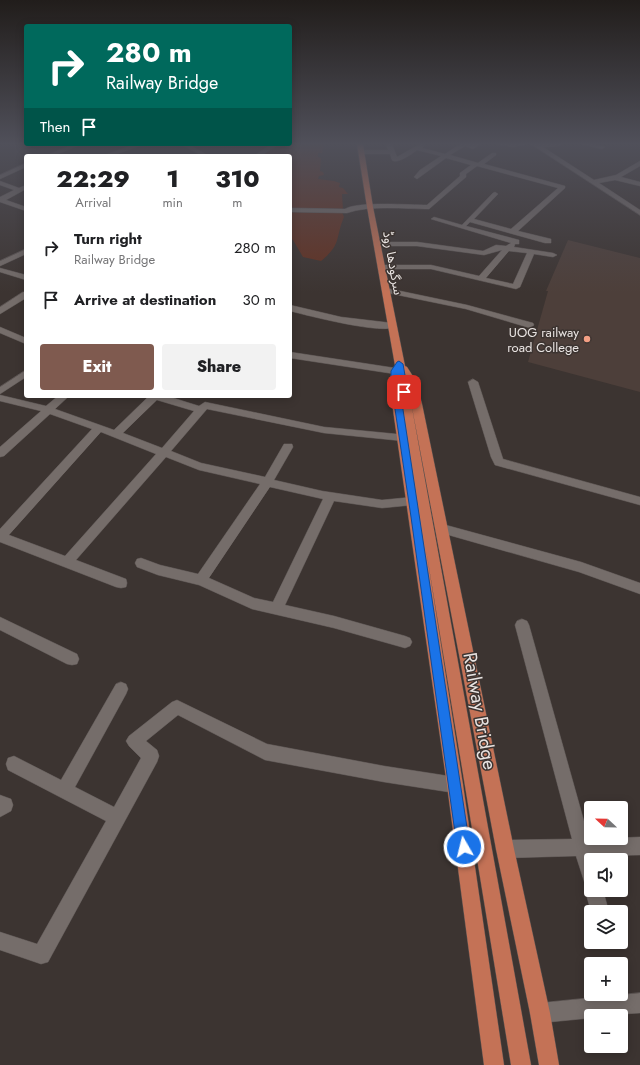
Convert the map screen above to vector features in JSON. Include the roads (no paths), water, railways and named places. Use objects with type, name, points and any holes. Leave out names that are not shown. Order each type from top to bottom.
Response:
[{"type":"main road","name":"سرگودھا روڈ","points":[[368,194],[386,290],[397,367]]},
{"type":"main road","points":[[494,1065],[455,784],[394,382],[397,367],[407,371],[417,404],[505,849],[540,1013],[549,1065]]},
{"type":"main road","name":"Railway Bridge","points":[[397,367],[521,1065]]},
{"type":"street","points":[[0,200],[12,194]]},
{"type":"street","points":[[292,210],[347,211],[349,209],[370,207],[429,207],[444,194]]},
{"type":"street","points":[[462,227],[495,194]]},
{"type":"street","points":[[512,232],[555,194]]},
{"type":"street","points":[[611,194],[640,213]]},
{"type":"street","points":[[0,200],[24,208]]},
{"type":"street","points":[[434,219],[516,242]]},
{"type":"street","points":[[469,220],[548,241]]},
{"type":"street","points":[[481,279],[507,248],[523,235]]},
{"type":"street","points":[[378,244],[417,244],[482,253],[499,247],[553,255]]},
{"type":"street","points":[[0,264],[24,252]]},
{"type":"street","points":[[382,268],[432,268],[516,287],[531,252]]},
{"type":"street","points":[[0,270],[24,277]]},
{"type":"street","points":[[386,290],[467,307],[530,325]]},
{"type":"street","points":[[2,308],[24,295]]},
{"type":"street","points":[[292,309],[327,318],[366,325],[392,326]]},
{"type":"street","points":[[0,330],[24,340]]},
{"type":"street","points":[[292,355],[343,364],[397,367]]},
{"type":"street","points":[[1,399],[24,376]]},
{"type":"street","points":[[473,382],[496,457],[499,462],[640,501]]},
{"type":"street","points":[[0,453],[62,398]]},
{"type":"street","points":[[116,434],[154,398]]},
{"type":"street","points":[[162,398],[201,410]]},
{"type":"street","points":[[1,399],[48,410],[199,466],[267,483],[330,497],[382,504],[413,501]]},
{"type":"street","points":[[67,562],[205,405],[324,430],[403,437]]},
{"type":"street","points":[[98,428],[0,536],[121,583]]},
{"type":"street","points":[[201,580],[267,483],[288,447]]},
{"type":"street","points":[[276,609],[330,497]]},
{"type":"street","points":[[442,529],[581,567],[640,589]]},
{"type":"street","points":[[141,563],[158,570],[201,580],[252,603],[334,622],[405,642]]},
{"type":"street","points":[[0,622],[72,660]]},
{"type":"street","points":[[522,625],[585,853]]},
{"type":"street","points":[[64,790],[121,689]]},
{"type":"street","points":[[0,941],[41,954],[151,756],[134,741],[177,707],[265,752],[384,774],[455,784]]},
{"type":"street","points":[[14,764],[116,818]]},
{"type":"street","points":[[0,803],[5,805],[0,810]]},
{"type":"street","points":[[505,849],[640,846]]},
{"type":"street","points":[[540,1013],[640,1003]]},
{"type":"place","name":"UOG railway road College","points":[[587,339]]}]
